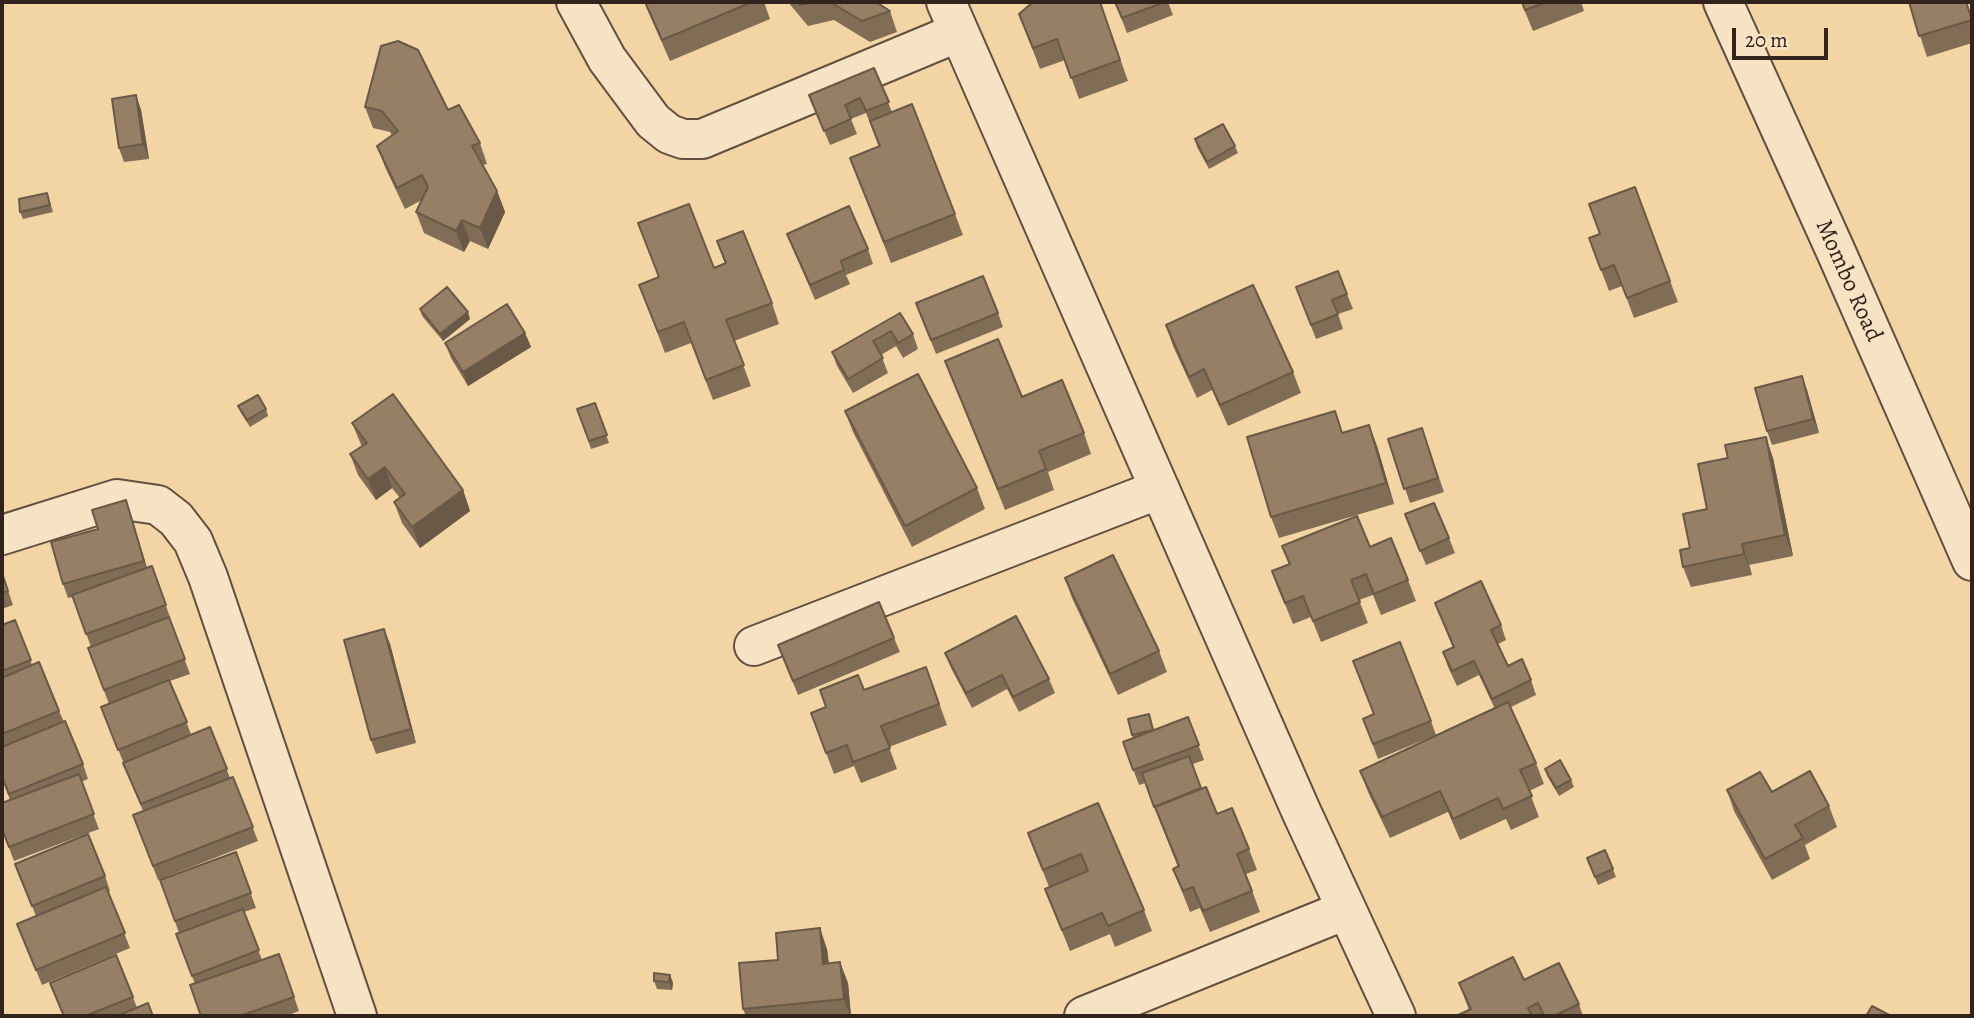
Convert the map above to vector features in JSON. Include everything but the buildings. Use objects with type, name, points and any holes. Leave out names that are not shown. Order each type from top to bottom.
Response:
[{"type":"street","points":[[576,2],[607,59],[653,121],[669,134],[683,139],[702,139],[952,17],[1346,910],[1396,1016]]},
{"type":"street","name":"Mombo Road","points":[[1723,2],[1972,561]]},
{"type":"street","points":[[754,646],[1160,489]]},
{"type":"street","points":[[2,535],[117,499],[158,505],[176,519],[193,541],[357,1016]]},
{"type":"street","points":[[1084,1016],[1346,910]]}]
